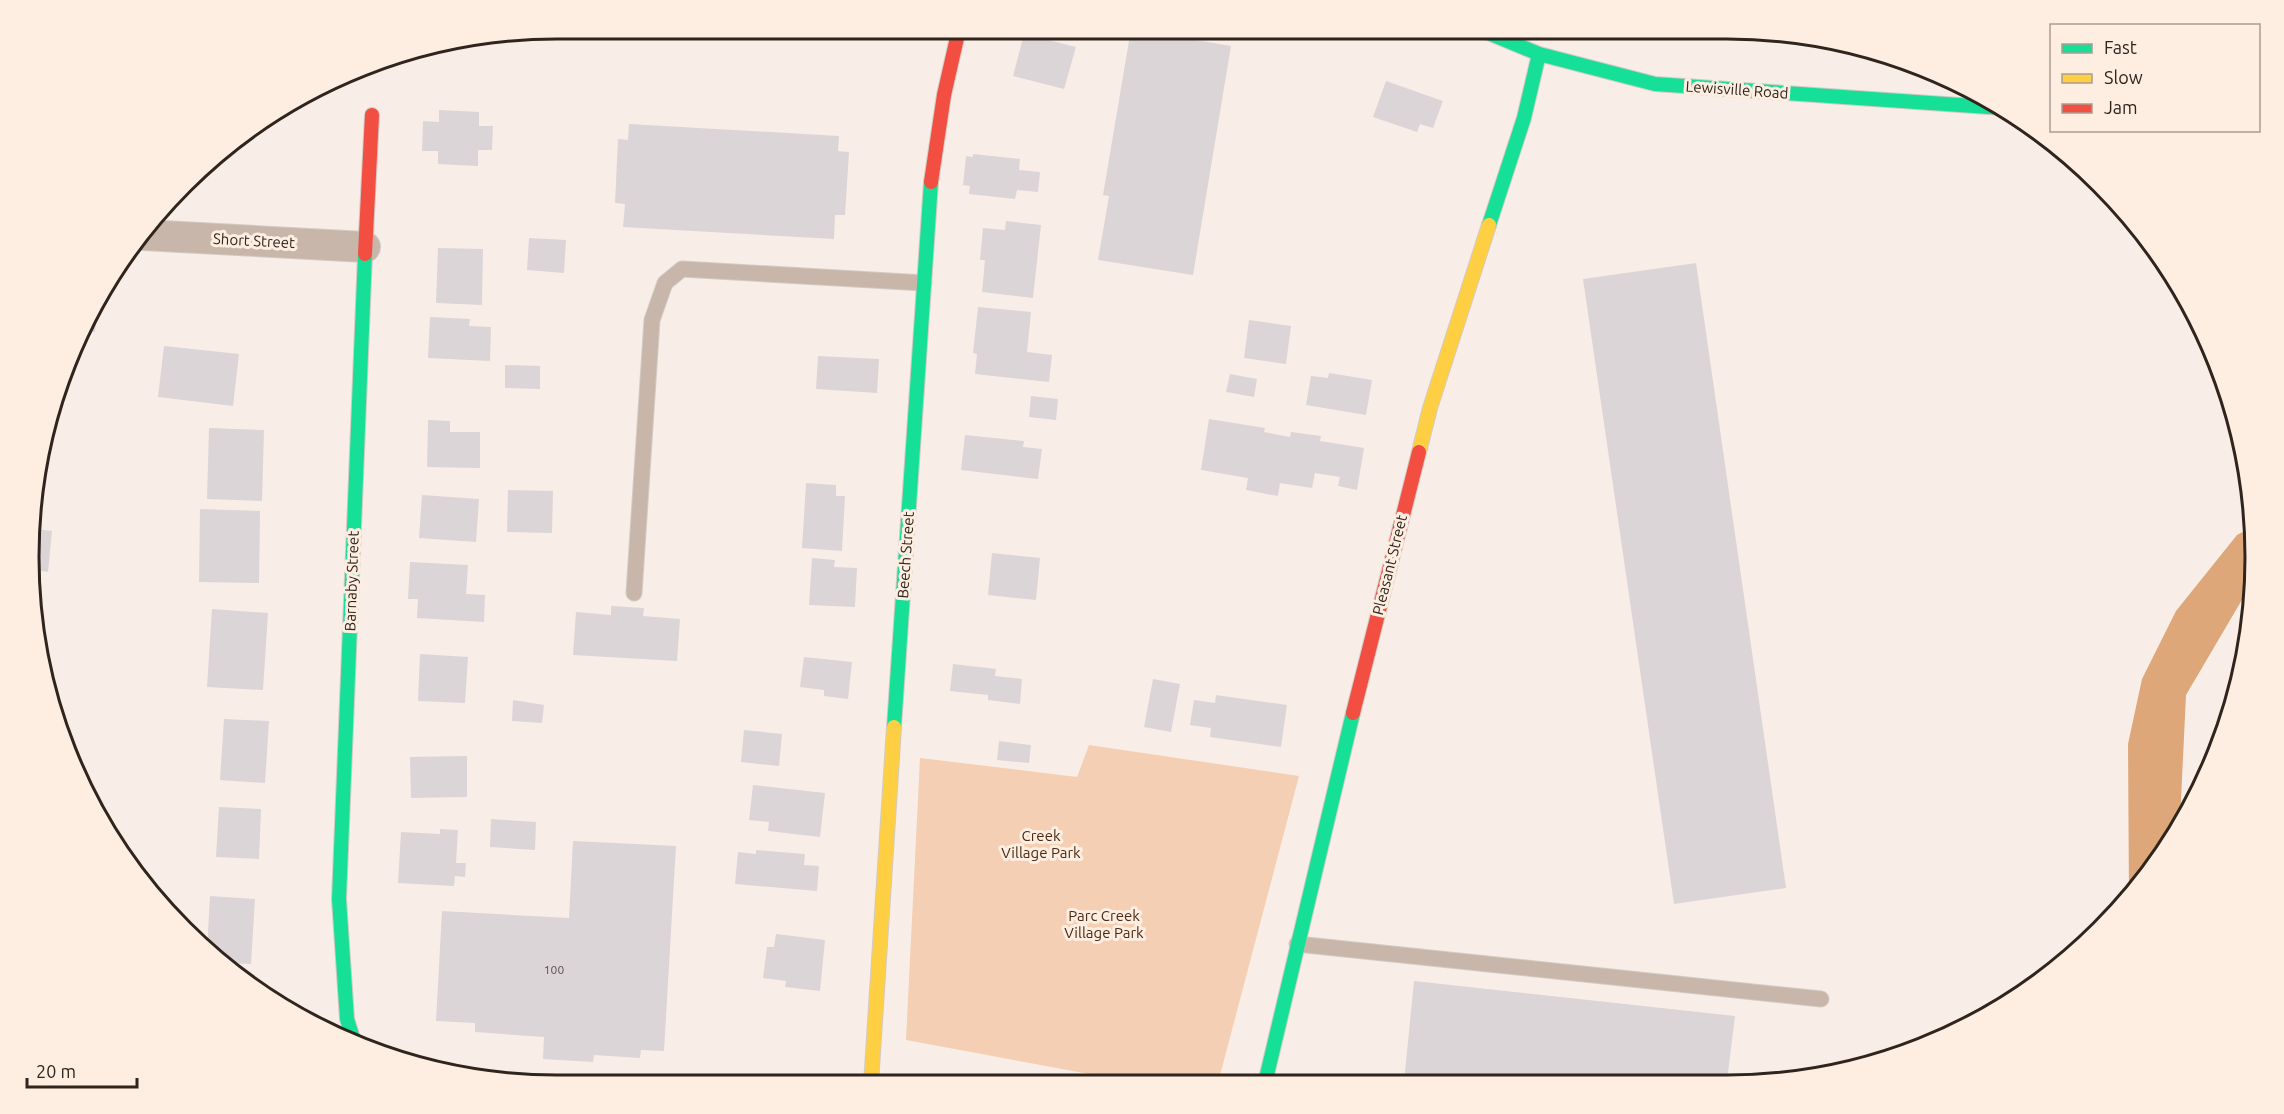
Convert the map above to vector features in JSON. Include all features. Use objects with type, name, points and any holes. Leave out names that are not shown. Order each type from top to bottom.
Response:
[{"type":"street","name":"Beech Street","points":[[872,1075],[930,187],[944,95],[957,39]]},
{"type":"street","name":"Lewisville Road","points":[[1504,39],[1539,54],[1655,84],[1983,107]]},
{"type":"street","name":"Pleasant Street","points":[[1267,1075],[1330,802],[1430,408],[1524,118],[1539,54]]},
{"type":"street","name":"Barnaby Street","points":[[351,1032],[346,1018],[339,899],[372,115]]},
{"type":"street","name":"Short Street","points":[[151,235],[365,247]]},
{"type":"lane","points":[[634,593],[652,320],[665,283],[682,269],[924,283]]},
{"type":"lane","points":[[1297,944],[1821,999]]},
{"type":"green space","name":"Parc Creek Village Park","points":[[1089,745],[1299,776],[1220,1075],[1095,1075],[906,1040],[920,758],[1077,777]]},
{"type":"shaded area","points":[[2244,531],[2243,597],[2186,695],[2181,807],[2158,845],[2129,883],[2128,744],[2142,679],[2176,611],[2237,535]]},
{"type":"building","points":[[1023,39],[1044,39],[1076,47],[1064,89],[1013,76]]},
{"type":"building","points":[[1129,39],[1190,39],[1231,46],[1193,275],[1098,260],[1109,196],[1103,195]]},
{"type":"building","points":[[1386,81],[1443,101],[1433,128],[1420,124],[1417,132],[1373,117]]},
{"type":"building","points":[[439,110],[479,112],[479,126],[493,126],[492,150],[478,150],[478,166],[438,164],[438,151],[422,151],[423,121],[439,122]]},
{"type":"building","points":[[629,124],[839,136],[838,151],[849,152],[845,215],[835,215],[834,239],[623,227],[625,204],[615,203],[618,139],[628,140]]},
{"type":"building","points":[[973,154],[1020,159],[1019,170],[1040,172],[1038,192],[1017,190],[1015,199],[969,194],[970,186],[963,185],[966,156],[973,157]]},
{"type":"building","points":[[1006,221],[1041,225],[1033,298],[982,292],[985,260],[980,260],[983,228],[1005,230]]},
{"type":"building","points":[[529,238],[566,240],[564,273],[527,270]]},
{"type":"building","points":[[438,248],[483,249],[482,305],[436,303]]},
{"type":"building","points":[[1696,263],[1786,888],[1674,904],[1583,279]]},
{"type":"building","points":[[978,307],[1031,312],[1027,352],[1052,355],[1049,382],[975,374],[977,354],[973,353]]},
{"type":"building","points":[[430,317],[470,319],[469,326],[491,327],[490,361],[428,358]]},
{"type":"building","points":[[96,320],[95,332],[91,331]]},
{"type":"building","points":[[1249,320],[1291,326],[1286,364],[1244,358]]},
{"type":"building","points":[[164,346],[239,354],[233,406],[158,397]]},
{"type":"building","points":[[818,356],[879,359],[877,393],[816,389]]},
{"type":"building","points":[[505,365],[540,366],[540,389],[505,388]]},
{"type":"building","points":[[1329,373],[1372,380],[1366,415],[1306,405],[1311,376],[1328,378]]},
{"type":"building","points":[[1230,374],[1257,379],[1254,397],[1226,392]]},
{"type":"building","points":[[1031,396],[1058,399],[1056,420],[1029,417]]},
{"type":"building","points":[[1209,419],[1265,428],[1264,432],[1290,437],[1291,432],[1321,436],[1320,441],[1364,448],[1357,490],[1338,486],[1340,477],[1315,473],[1312,488],[1280,483],[1278,496],[1246,490],[1248,478],[1201,470]]},
{"type":"building","points":[[428,420],[450,421],[450,432],[480,432],[480,468],[427,467]]},
{"type":"building","points":[[209,428],[264,430],[262,501],[207,499]]},
{"type":"building","points":[[965,435],[1024,441],[1023,447],[1042,449],[1038,479],[961,470]]},
{"type":"building","points":[[806,483],[836,485],[836,496],[845,496],[842,551],[802,548]]},
{"type":"building","points":[[508,490],[553,491],[552,533],[507,532]]},
{"type":"building","points":[[422,495],[479,499],[476,542],[419,538]]},
{"type":"building","points":[[200,509],[260,511],[259,583],[199,582]]},
{"type":"building","points":[[40,529],[52,531],[48,572],[39,571]]},
{"type":"building","points":[[992,553],[1040,558],[1036,600],[988,595]]},
{"type":"building","points":[[812,558],[835,560],[834,567],[857,568],[855,607],[809,605]]},
{"type":"building","points":[[410,562],[468,565],[466,594],[485,595],[484,622],[417,618],[418,599],[408,599]]},
{"type":"building","points":[[611,606],[644,608],[643,616],[680,619],[677,661],[573,655],[576,612],[611,615]]},
{"type":"building","points":[[212,609],[268,613],[263,690],[207,687]]},
{"type":"building","points":[[420,654],[468,657],[465,703],[418,701]]},
{"type":"building","points":[[804,657],[852,662],[848,699],[824,696],[824,690],[800,687]]},
{"type":"building","points":[[953,664],[996,669],[995,676],[1022,679],[1020,704],[988,700],[988,695],[950,691]]},
{"type":"building","points":[[1153,679],[1180,684],[1171,732],[1144,727]]},
{"type":"building","points":[[1216,695],[1287,705],[1281,747],[1210,737],[1211,728],[1190,725],[1194,700],[1215,703]]},
{"type":"building","points":[[513,700],[544,705],[542,723],[512,721]]},
{"type":"building","points":[[224,719],[269,721],[265,783],[220,780]]},
{"type":"building","points":[[744,730],[782,734],[779,766],[741,762]]},
{"type":"building","points":[[999,741],[1031,745],[1029,763],[997,760]]},
{"type":"building","points":[[467,756],[467,797],[411,798],[410,757]]},
{"type":"building","points":[[753,785],[825,793],[820,837],[768,831],[769,822],[749,820]]},
{"type":"building","points":[[219,807],[261,809],[259,859],[216,857]]},
{"type":"building","points":[[491,819],[536,822],[535,850],[490,847]]},
{"type":"building","points":[[440,829],[458,830],[456,863],[466,863],[465,877],[455,876],[454,886],[398,883],[401,832],[440,834]]},
{"type":"building","points":[[573,841],[676,846],[664,1051],[641,1050],[640,1058],[594,1055],[593,1062],[543,1059],[544,1037],[475,1032],[475,1023],[436,1021],[442,911],[569,918]]},
{"type":"building","points":[[756,850],[805,854],[804,865],[819,866],[817,891],[735,884],[738,852],[756,854]]},
{"type":"building","points":[[210,896],[255,899],[251,964],[236,963],[208,939]]},
{"type":"building","points":[[776,934],[825,940],[820,991],[785,987],[786,981],[763,978],[767,947],[774,947]]},
{"type":"building","points":[[1414,981],[1735,1016],[1728,1075],[1405,1075]]},
{"type":"traffic: fast","points":[[1503,39],[1539,54],[1655,84],[1983,107]]},
{"type":"traffic: fast","points":[[1489,225],[1524,118],[1539,54]]},
{"type":"traffic: fast","points":[[894,727],[931,182]]},
{"type":"traffic: fast","points":[[351,1032],[347,1019],[339,899],[365,254]]},
{"type":"traffic: fast","points":[[1267,1075],[1353,713]]},
{"type":"traffic: slow","points":[[1419,452],[1430,408],[1489,225]]},
{"type":"traffic: slow","points":[[872,1075],[894,727]]},
{"type":"traffic: jam","points":[[931,182],[944,95],[957,39]]},
{"type":"traffic: jam","points":[[365,254],[372,115]]},
{"type":"traffic: jam","points":[[1353,713],[1419,452]]},
{"type":"park label","name":"Creek Village Park","points":[[1041,844]]}]
